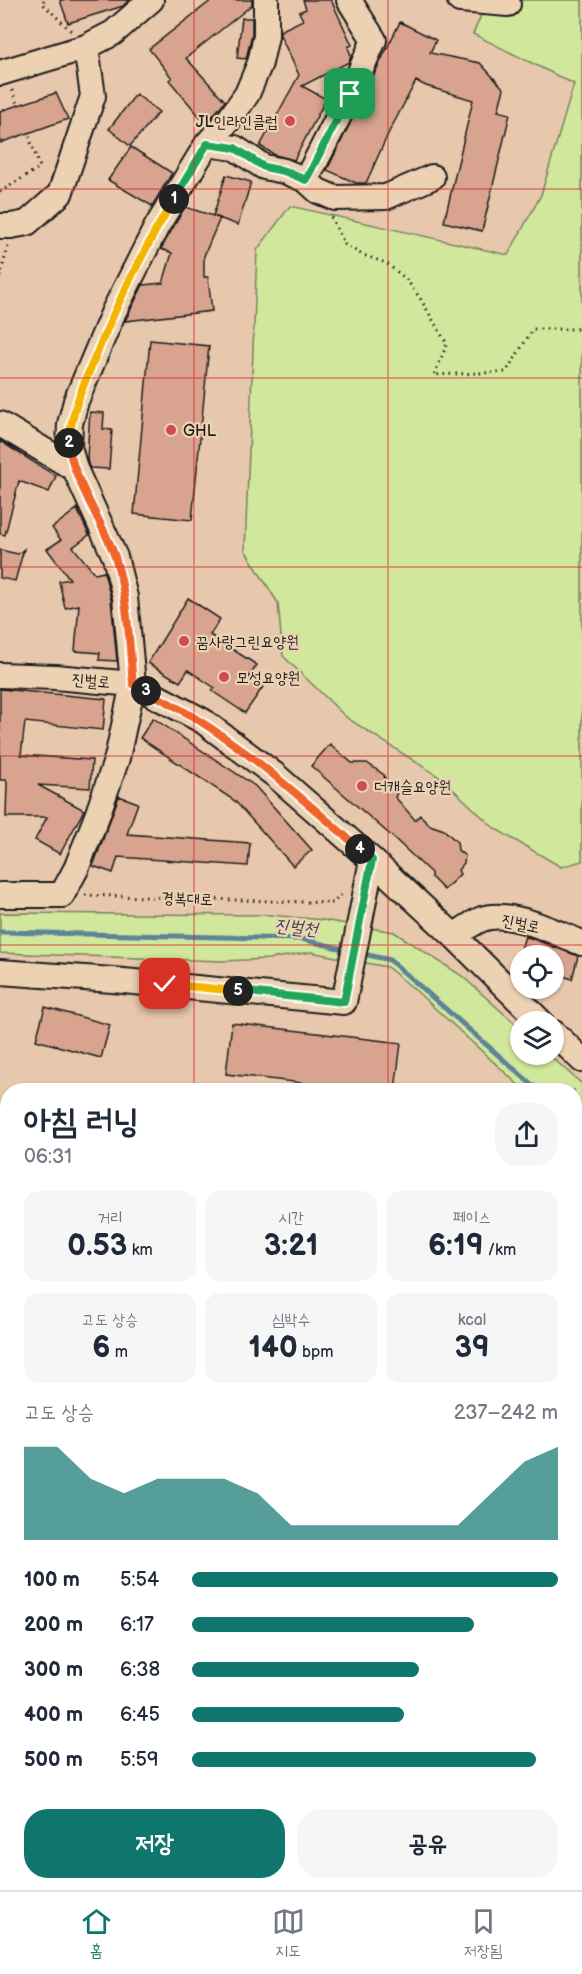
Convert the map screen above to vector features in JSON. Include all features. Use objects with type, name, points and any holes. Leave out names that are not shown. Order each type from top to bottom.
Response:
[{"type":"street","points":[[0,73],[86,47],[113,33],[151,0]]},
{"type":"street","points":[[0,895],[62,895],[76,869],[117,758],[133,684],[125,597],[115,557],[75,469],[69,447],[70,424],[76,401],[114,311],[157,226],[207,144],[228,121],[247,94],[260,63],[266,36],[266,0]]},
{"type":"street","points":[[306,180],[350,94],[374,40],[349,0]]},
{"type":"street","points":[[460,0],[508,4]]},
{"type":"street","points":[[6,226],[27,223],[60,194],[93,96],[86,47]]},
{"type":"street","points":[[207,144],[235,148],[264,167],[284,171],[306,180],[318,191],[335,198],[386,197],[432,177]]},
{"type":"street","points":[[0,424],[75,469]]},
{"type":"street","name":"진벌로","points":[[0,675],[133,684],[203,721],[275,775],[372,860],[531,1011]]},
{"type":"street","points":[[0,972],[113,980],[344,1002],[372,860]]},
{"type":"street","name":"진벌로","points":[[454,936],[484,918],[506,917],[540,926],[582,943]]},
{"type":"street","name":"진벌로","points":[[556,932],[582,932]]},
{"type":"street","points":[[564,1043],[582,1060]]},
{"type":"path","points":[[42,1],[86,47]]},
{"type":"path","points":[[0,192],[40,167],[28,134]]},
{"type":"path","points":[[326,208],[345,245],[363,255],[386,263],[406,279],[420,298],[447,344],[434,375],[506,372],[533,328],[582,329]]},
{"type":"path","points":[[0,277],[5,264],[6,226]]},
{"type":"path","name":"경복대로","points":[[62,895],[333,903],[348,886],[365,895]]},
{"type":"green space","points":[[488,0],[582,0],[582,861],[561,867],[494,828],[441,778],[347,718],[283,656],[278,603],[245,550],[257,250],[290,206],[508,255],[541,195],[574,84],[473,34]]},
{"type":"green space","points":[[0,913],[270,915],[323,920],[394,932],[462,976],[510,1019],[510,1065],[560,1065],[581,1083],[516,1083],[387,967],[311,952],[269,959],[221,961],[0,953]]},
{"type":"building","points":[[60,0],[129,0],[123,6],[68,23]]},
{"type":"building","points":[[212,0],[252,0],[252,5],[186,58],[225,101],[206,124],[169,80],[172,78],[149,49]]},
{"type":"building","points":[[303,0],[331,0],[352,45],[348,47],[351,56],[349,62],[302,86],[326,99],[294,160],[275,155],[260,146],[299,75],[280,31],[303,20],[299,12],[306,9]]},
{"type":"building","points":[[242,18],[252,18],[252,34],[246,59],[237,58]]},
{"type":"building","points":[[400,22],[436,40],[430,53],[480,63],[504,89],[498,111],[510,114],[482,231],[444,222],[473,100],[416,81],[388,134],[366,183],[356,183],[327,170]]},
{"type":"building","points":[[56,93],[68,119],[0,143],[0,111]]},
{"type":"building","points":[[136,94],[159,112],[130,146],[109,129]]},
{"type":"building","points":[[131,147],[172,173],[152,206],[108,180]]},
{"type":"building","points":[[226,175],[251,182],[238,225],[213,216]]},
{"type":"building","points":[[185,207],[220,218],[204,256],[204,277],[208,277],[212,311],[125,321],[143,285],[163,283],[172,253],[161,249]]},
{"type":"building","name":"GHL","points":[[150,340],[209,346],[192,520],[134,514]]},
{"type":"building","points":[[90,412],[104,413],[103,429],[112,430],[109,469],[90,468],[88,464]]},
{"type":"building","points":[[0,441],[56,476],[49,492],[19,481],[5,535],[0,534]]},
{"type":"building","points":[[77,509],[89,535],[73,547],[95,574],[104,572],[111,599],[117,661],[99,660],[100,653],[75,651],[79,605],[65,608],[59,581],[70,579],[47,549],[61,540],[52,528]]},
{"type":"building","points":[[24,549],[15,581],[0,578],[0,550],[18,554]]},
{"type":"building","points":[[188,598],[220,619],[210,635],[257,665],[249,677],[263,687],[245,713],[212,691],[215,688],[188,670],[180,682],[148,663]]},
{"type":"building","points":[[0,689],[106,699],[103,730],[25,722],[21,755],[92,760],[90,788],[38,785],[84,810],[60,854],[35,840],[47,817],[6,817],[7,783],[6,780],[0,780]]},
{"type":"building","points":[[153,718],[255,786],[312,850],[293,866],[235,801],[140,738]]},
{"type":"building","points":[[330,744],[352,763],[367,763],[384,775],[385,780],[397,793],[395,797],[415,820],[420,815],[430,825],[444,830],[457,842],[458,850],[465,856],[464,863],[458,870],[460,874],[444,890],[431,877],[431,873],[396,840],[311,766]]},
{"type":"building","points":[[119,796],[138,803],[127,834],[250,843],[248,866],[118,857],[113,873],[93,866]]},
{"type":"building","points":[[525,936],[549,945],[522,945]]},
{"type":"building","points":[[564,951],[578,956],[572,979],[564,976]]},
{"type":"building","points":[[45,1007],[110,1025],[101,1058],[36,1040]]},
{"type":"building","points":[[232,1023],[401,1043],[396,1083],[302,1083],[226,1074]]},
{"type":"waterway","name":"진벌천","points":[[0,932],[301,939],[347,950]]},
{"type":"waterway","name":"진벌천","points":[[359,953],[390,960],[530,1083]]},
{"type":"place","name":"JL인라인클럽","points":[[290,121]]},
{"type":"place","name":"GHL","points":[[171,430]]},
{"type":"place","name":"꿈사랑그린요양원","points":[[184,641]]},
{"type":"place","name":"모성요양원","points":[[224,677]]},
{"type":"place","name":"더캐슬요양원","points":[[362,786]]},
{"type":"route","points":[[165,984],[344,1002],[372,860],[275,775],[203,721],[133,684],[125,597],[115,557],[75,469],[69,447],[70,424],[76,401],[114,311],[157,226],[207,144],[235,148],[264,167],[284,171],[306,180],[350,94]]}]
